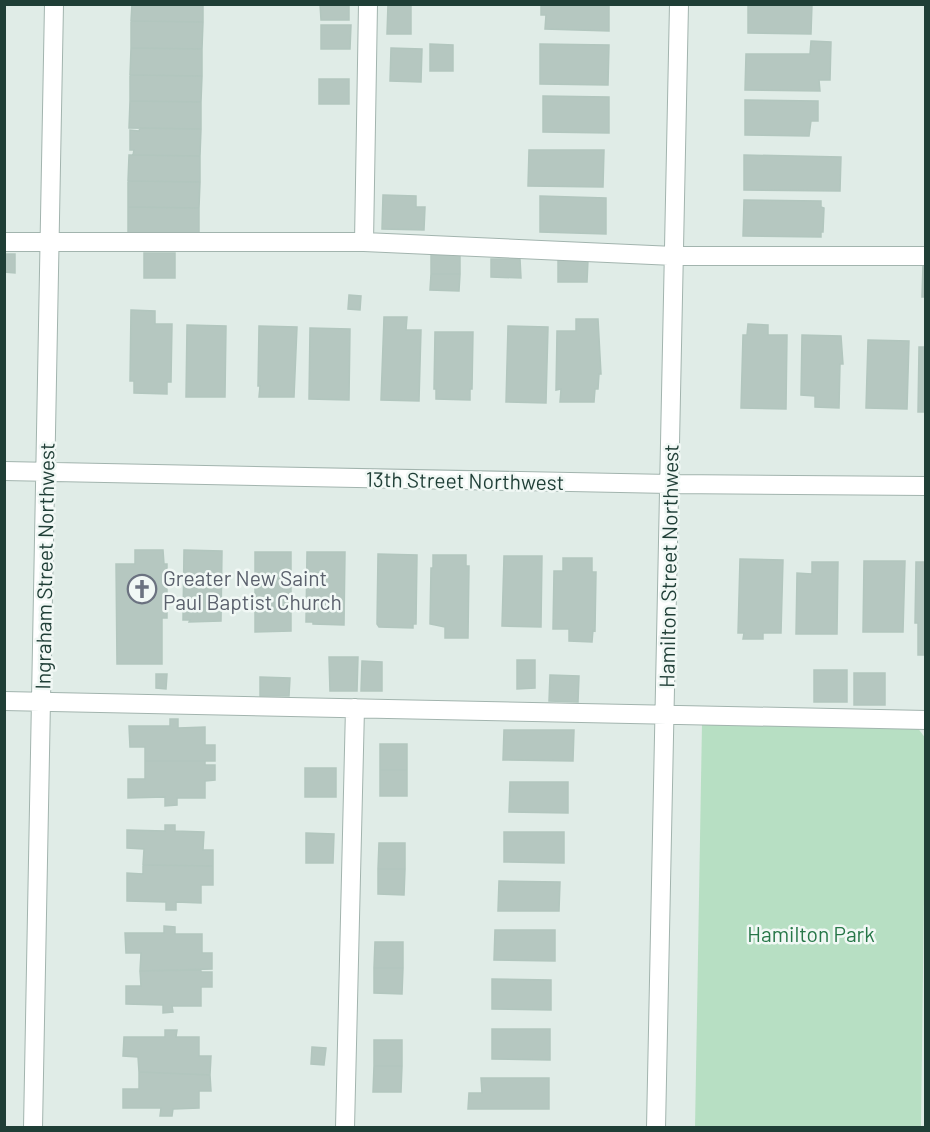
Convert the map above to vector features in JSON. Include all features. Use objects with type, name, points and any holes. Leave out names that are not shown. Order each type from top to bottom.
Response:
[{"type":"street","name":"Ingraham Street Northwest","points":[[33,1128],[54,4]]},
{"type":"street","points":[[364,242],[368,4]]},
{"type":"street","name":"Hamilton Street Northwest","points":[[657,1128],[679,4]]},
{"type":"street","points":[[4,242],[364,242],[674,256],[926,256]]},
{"type":"street","name":"13th Street Northwest","points":[[4,471],[670,484],[926,486]]},
{"type":"street","points":[[4,701],[926,720]]},
{"type":"street","points":[[345,1128],[355,708]]},
{"type":"green space","name":"Hamilton Park","points":[[702,723],[914,723],[926,739],[921,1127],[695,1128]]},
{"type":"building","points":[[132,4],[203,4],[203,22],[131,21]]},
{"type":"building","points":[[320,4],[349,4],[349,20],[321,20]]},
{"type":"building","points":[[388,4],[411,4],[411,34],[387,34]]},
{"type":"building","points":[[541,4],[609,4],[609,31],[545,29],[546,15],[541,15]]},
{"type":"building","points":[[748,4],[812,4],[811,34],[748,33]]},
{"type":"building","points":[[131,21],[203,22],[202,49],[131,48]]},
{"type":"building","points":[[321,25],[351,25],[350,49],[321,49]]},
{"type":"building","points":[[811,41],[831,42],[830,80],[819,80],[820,91],[745,90],[746,54],[810,54]]},
{"type":"building","points":[[430,44],[453,45],[453,71],[430,71]]},
{"type":"building","points":[[540,44],[609,45],[608,85],[540,84]]},
{"type":"building","points":[[131,48],[202,49],[202,76],[130,75]]},
{"type":"building","points":[[391,48],[422,49],[421,82],[390,81]]},
{"type":"building","points":[[130,75],[202,76],[201,102],[130,101]]},
{"type":"building","points":[[319,79],[349,79],[349,104],[319,104]]},
{"type":"building","points":[[543,96],[609,97],[609,133],[543,132]]},
{"type":"building","points":[[745,100],[818,101],[818,121],[811,121],[809,136],[745,135]]},
{"type":"building","points":[[130,101],[201,102],[201,129],[129,128]]},
{"type":"building","points":[[140,128],[201,129],[200,156],[133,155],[134,150],[130,150],[130,130],[139,131]]},
{"type":"building","points":[[529,150],[604,150],[603,187],[528,186]]},
{"type":"building","points":[[129,155],[200,156],[200,182],[128,181]]},
{"type":"building","points":[[744,155],[841,157],[840,191],[744,190]]},
{"type":"building","points":[[128,181],[200,182],[199,208],[128,207]]},
{"type":"building","points":[[383,195],[416,196],[416,207],[425,207],[424,230],[382,229]]},
{"type":"building","points":[[540,196],[606,198],[606,234],[540,232]]},
{"type":"building","points":[[744,200],[821,201],[821,207],[824,208],[821,237],[743,236]]},
{"type":"building","points":[[128,207],[199,208],[199,236],[128,233]]},
{"type":"building","points":[[144,253],[175,253],[175,278],[144,278]]},
{"type":"building","points":[[4,254],[15,254],[15,273],[4,272]]},
{"type":"building","points":[[431,255],[460,255],[460,274],[431,274]]},
{"type":"building","points":[[491,259],[520,259],[521,278],[491,277]]},
{"type":"building","points":[[558,259],[588,260],[587,282],[558,282]]},
{"type":"building","points":[[923,265],[926,265],[926,297],[922,297]]},
{"type":"building","points":[[431,274],[460,274],[459,291],[430,290]]},
{"type":"building","points":[[349,295],[361,296],[360,310],[348,309]]},
{"type":"building","points":[[131,310],[155,311],[155,324],[172,324],[171,382],[167,382],[167,394],[134,393],[134,381],[130,381]]},
{"type":"building","points":[[384,317],[407,317],[406,330],[421,330],[419,401],[381,400]]},
{"type":"building","points":[[576,319],[598,319],[601,374],[599,374],[598,389],[595,389],[594,402],[560,402],[561,389],[556,390],[557,331],[576,331]]},
{"type":"building","points":[[748,324],[768,325],[768,335],[787,335],[786,409],[741,408],[743,335],[747,335]]},
{"type":"building","points":[[187,325],[226,326],[225,397],[186,397]]},
{"type":"building","points":[[259,326],[297,327],[294,397],[259,397]]},
{"type":"building","points":[[508,326],[548,327],[546,403],[506,402]]},
{"type":"building","points":[[310,328],[350,329],[349,400],[309,399]]},
{"type":"building","points":[[435,332],[473,332],[470,400],[436,399],[436,389],[434,389]]},
{"type":"building","points":[[802,335],[841,336],[843,364],[840,364],[839,408],[815,407],[815,396],[801,395]]},
{"type":"building","points":[[868,340],[909,341],[907,409],[866,408]]},
{"type":"building","points":[[919,347],[926,347],[926,412],[918,412]]},
{"type":"building","points":[[135,550],[163,550],[164,564],[167,564],[167,618],[162,618],[162,664],[117,664],[116,564],[135,564]]},
{"type":"building","points":[[184,550],[222,551],[221,621],[189,622],[190,620],[183,620]]},
{"type":"building","points":[[255,552],[291,552],[291,631],[255,632]]},
{"type":"building","points":[[307,552],[345,552],[344,625],[306,622]]},
{"type":"building","points":[[378,554],[417,555],[416,624],[413,624],[413,628],[379,627],[377,624]]},
{"type":"building","points":[[433,555],[466,555],[466,566],[469,566],[468,638],[445,638],[445,627],[430,624]]},
{"type":"building","points":[[504,556],[542,556],[541,627],[502,626]]},
{"type":"building","points":[[563,558],[592,558],[592,572],[596,572],[595,631],[593,630],[592,642],[569,641],[569,629],[553,629],[554,571],[563,571]]},
{"type":"building","points":[[740,559],[783,560],[781,633],[763,633],[763,639],[743,639],[744,633],[738,633]]},
{"type":"building","points":[[864,561],[905,561],[903,632],[863,632]]},
{"type":"building","points":[[812,562],[838,562],[837,634],[796,634],[797,573],[812,574]]},
{"type":"building","points":[[916,562],[926,562],[926,655],[918,655],[918,623],[915,623]]},
{"type":"building","points":[[329,657],[358,657],[357,691],[330,691]]},
{"type":"building","points":[[517,660],[535,660],[535,688],[517,689]]},
{"type":"building","points":[[362,661],[382,662],[382,691],[361,691]]},
{"type":"building","points":[[814,670],[847,670],[847,702],[814,702]]},
{"type":"building","points":[[854,673],[885,673],[885,705],[854,705]]},
{"type":"building","points":[[156,674],[167,674],[166,689],[156,688]]},
{"type":"building","points":[[550,675],[579,676],[578,702],[549,701]]},
{"type":"building","points":[[260,677],[290,678],[289,696],[260,696]]},
{"type":"building","points":[[170,719],[178,719],[178,728],[205,727],[205,745],[215,745],[215,761],[145,761],[145,747],[130,747],[129,726],[170,726]]},
{"type":"building","points":[[504,730],[574,730],[573,761],[503,760]]},
{"type":"building","points":[[380,744],[407,744],[407,770],[380,770]]},
{"type":"building","points":[[145,761],[205,761],[205,765],[215,765],[215,780],[205,781],[205,798],[177,798],[177,805],[165,806],[165,797],[128,798],[128,779],[145,779]]},
{"type":"building","points":[[305,768],[336,768],[336,797],[305,797]]},
{"type":"building","points":[[380,770],[407,770],[407,796],[380,796]]},
{"type":"building","points":[[510,782],[568,782],[568,813],[509,812]]},
{"type":"building","points":[[165,825],[175,825],[175,831],[204,832],[203,850],[213,850],[213,866],[143,865],[144,849],[127,848],[127,830],[165,831]]},
{"type":"building","points":[[504,832],[564,832],[564,863],[504,862]]},
{"type":"building","points":[[306,833],[334,834],[333,863],[306,863]]},
{"type":"building","points":[[379,843],[405,843],[405,869],[378,869]]},
{"type":"building","points":[[143,865],[213,866],[213,885],[201,885],[201,903],[176,902],[176,910],[166,910],[166,902],[127,901],[127,873],[143,874]]},
{"type":"building","points":[[378,869],[405,869],[404,895],[378,894]]},
{"type":"building","points":[[499,881],[560,882],[559,911],[498,911]]},
{"type":"building","points":[[164,926],[175,927],[175,934],[202,934],[202,953],[212,953],[212,969],[140,971],[141,953],[126,953],[125,933],[164,933]]},
{"type":"building","points":[[495,930],[555,930],[555,961],[494,960]]},
{"type":"building","points":[[375,942],[403,942],[403,968],[374,968]]},
{"type":"building","points":[[374,968],[403,968],[402,994],[374,993]]},
{"type":"building","points":[[201,970],[201,972],[212,972],[212,987],[201,987],[201,1006],[172,1006],[173,1012],[163,1013],[163,1005],[126,1004],[126,986],[141,986],[140,971]]},
{"type":"building","points":[[492,979],[551,980],[551,1010],[492,1009]]},
{"type":"building","points":[[492,1029],[550,1029],[550,1060],[492,1059]]},
{"type":"building","points":[[165,1030],[177,1030],[176,1037],[199,1037],[199,1056],[211,1056],[210,1075],[139,1072],[138,1057],[123,1056],[124,1037],[165,1037]]},
{"type":"building","points":[[374,1040],[402,1040],[402,1066],[374,1066]]},
{"type":"building","points":[[312,1047],[326,1048],[324,1065],[311,1064]]},
{"type":"building","points":[[374,1066],[402,1066],[401,1092],[373,1092]]},
{"type":"building","points":[[139,1072],[210,1075],[211,1091],[199,1091],[199,1108],[173,1109],[172,1116],[160,1116],[161,1108],[123,1108],[123,1089],[139,1089]]},
{"type":"building","points":[[481,1078],[549,1078],[549,1109],[468,1109],[469,1093],[482,1093]]},
{"type":"place","name":"Greater New Saint Paul Baptist Church","points":[[142,589]]}]
